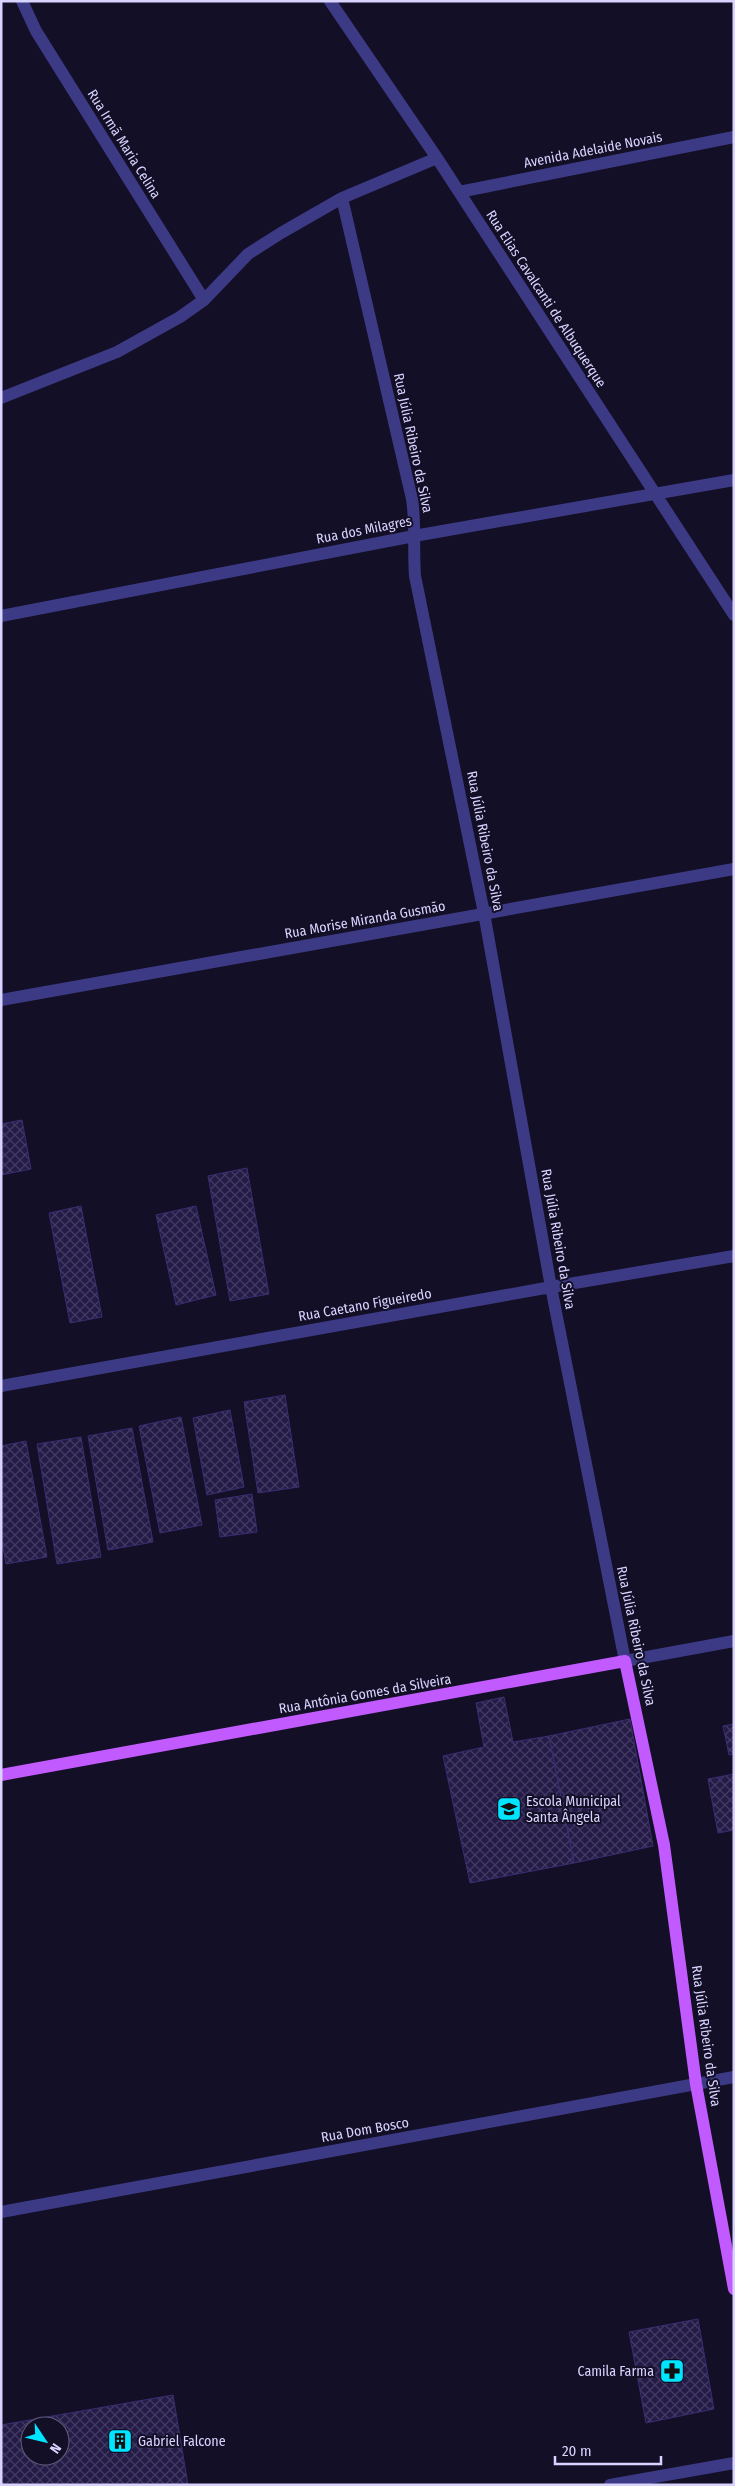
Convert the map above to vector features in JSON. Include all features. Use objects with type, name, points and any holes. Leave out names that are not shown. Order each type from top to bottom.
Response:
[{"type":"main road","name":"Rua Antônia Gomes da Silveira","points":[[1,1775],[625,1661]]},
{"type":"main road","name":"Rua Júlia Ribeiro da Silva","points":[[625,1661],[664,1845],[696,2084],[734,2289]]},
{"type":"street","name":"Rua Irmã Maria Celina","points":[[22,1],[36,31],[204,300]]},
{"type":"street","name":"Rua Elias Cavalcanti de Albuquerque","points":[[330,1],[437,158],[734,615]]},
{"type":"street","name":"Avenida Adelaide Novais","points":[[459,192],[734,137]]},
{"type":"street","points":[[1,398],[118,352],[180,317],[204,300],[248,254],[342,198],[437,158]]},
{"type":"street","name":"Rua Júlia Ribeiro da Silva","points":[[342,198],[412,499],[415,519],[415,576],[484,913],[551,1287],[625,1661]]},
{"type":"street","name":"Rua dos Milagres","points":[[1,616],[414,536],[734,480]]},
{"type":"street","name":"Rua Morise Miranda Gusmão","points":[[1,1000],[734,869]]},
{"type":"street","name":"Rua Caetano Figueiredo","points":[[1,1386],[734,1256]]},
{"type":"street","name":"Rua Antônia Gomes da Silveira","points":[[625,1661],[734,1641]]},
{"type":"street","name":"Rua Dom Bosco","points":[[1,2212],[734,2077]]},
{"type":"street","points":[[610,2485],[734,2463]]},
{"type":"building","points":[[22,1120],[31,1169],[1,1175],[1,1124]]},
{"type":"building","points":[[247,1168],[269,1294],[230,1301],[208,1176]]},
{"type":"building","points":[[81,1206],[102,1317],[70,1323],[49,1213]]},
{"type":"building","points":[[196,1206],[216,1295],[176,1305],[156,1215]]},
{"type":"building","points":[[285,1395],[299,1487],[258,1493],[244,1402]]},
{"type":"building","points":[[230,1410],[244,1487],[207,1495],[193,1418]]},
{"type":"building","points":[[181,1417],[202,1525],[160,1533],[139,1426]]},
{"type":"building","points":[[132,1428],[153,1542],[108,1550],[88,1436]]},
{"type":"building","points":[[81,1437],[101,1557],[57,1564],[37,1444]]},
{"type":"building","points":[[26,1441],[47,1557],[6,1564],[1,1538],[1,1446]]},
{"type":"building","points":[[252,1494],[257,1532],[220,1537],[215,1500]]},
{"type":"building","name":"Escola Municipal Santa Ângela","points":[[504,1697],[513,1742],[549,1736],[574,1863],[470,1883],[443,1756],[484,1747],[476,1703]]},
{"type":"building","points":[[630,1719],[653,1846],[574,1863],[549,1736]]},
{"type":"building","points":[[734,1724],[734,1754],[729,1755],[723,1726]]},
{"type":"building","points":[[734,1774],[734,1830],[718,1833],[708,1779]]},
{"type":"building","name":"Camila Farma","points":[[698,2319],[714,2409],[646,2423],[629,2332]]},
{"type":"building","name":"Gabriel Falcone","points":[[173,2395],[188,2485],[1,2485],[1,2425],[20,2422],[20,2466],[70,2466],[70,2416],[53,2416]]},
{"type":"place","name":"Escola Municipal Santa Ângela","points":[[509,1809]]},
{"type":"place","name":"Camila Farma","points":[[672,2371]]},
{"type":"place","name":"Gabriel Falcone","points":[[120,2441]]}]
